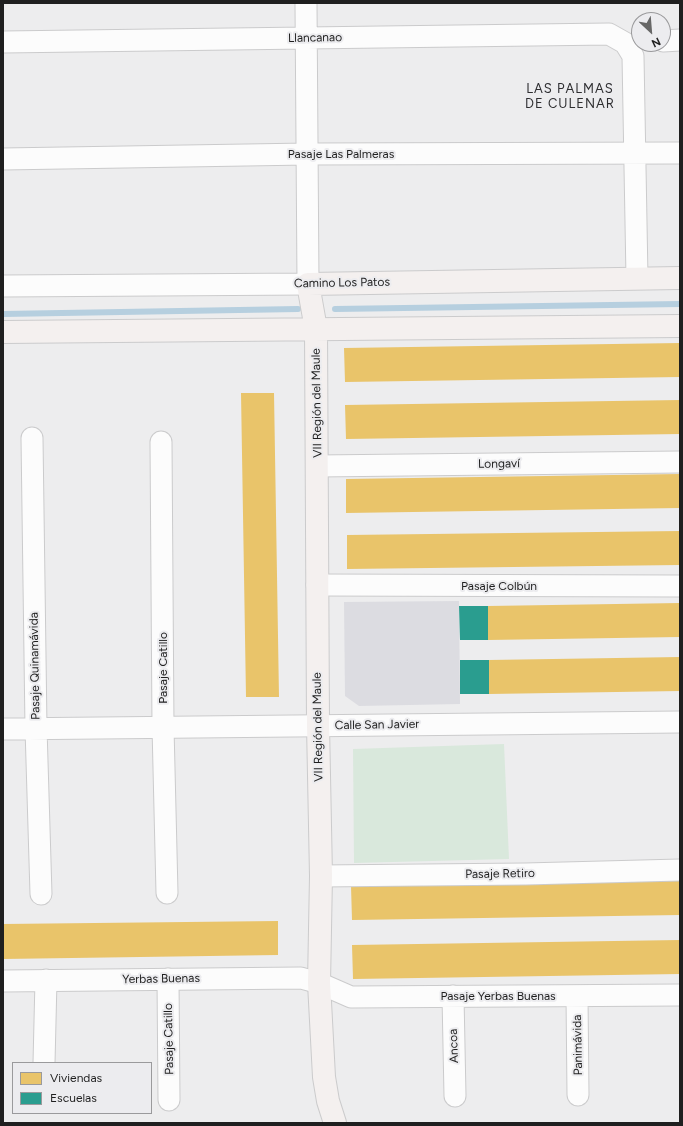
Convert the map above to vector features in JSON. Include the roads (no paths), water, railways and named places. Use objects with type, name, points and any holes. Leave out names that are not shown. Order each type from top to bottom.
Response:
[{"type":"street","points":[[306,3],[308,284]]},
{"type":"street","name":"Llancanao","points":[[3,42],[609,34],[631,43]]},
{"type":"street","points":[[633,52],[637,278]]},
{"type":"street","name":"Pasaje Las Palmeras","points":[[3,159],[307,154],[680,153]]},
{"type":"street","name":"Camino Los Patos","points":[[3,286],[308,284],[680,278]]},
{"type":"street","name":"VII Región del Maule","points":[[308,284],[316,329],[318,725],[321,876],[319,983],[324,1077],[328,1100],[335,1123]]},
{"type":"street","points":[[3,332],[680,326]]},
{"type":"street","name":"Pasaje Quinamávida","points":[[32,438],[36,728],[41,894]]},
{"type":"street","name":"Pasaje Catillo","points":[[161,442],[167,893]]},
{"type":"street","name":"Longaví","points":[[317,466],[680,462]]},
{"type":"street","name":"Pasaje Colbún","points":[[317,585],[680,586]]},
{"type":"street","name":"Calle San Javier","points":[[3,729],[680,722]]},
{"type":"street","name":"Pasaje Retiro","points":[[321,876],[525,874],[680,870]]},
{"type":"street","name":"Yerbas Buenas","points":[[3,981],[301,978],[319,983]]},
{"type":"street","name":"Pasaje Catillo","points":[[168,979],[169,1100]]},
{"type":"street","points":[[44,1062],[46,980]]},
{"type":"street","name":"Pasaje Yerbas Buenas","points":[[319,983],[351,997],[680,995]]},
{"type":"street","name":"Ancoa","points":[[453,996],[455,1096]]},
{"type":"street","name":"Panimávida","points":[[577,996],[578,1095]]},
{"type":"waterway","points":[[335,309],[680,304]]},
{"type":"waterway","points":[[3,314],[298,309]]},
{"type":"district","name":"LAS PALMAS DE CULENAR","points":[[570,96]]}]
